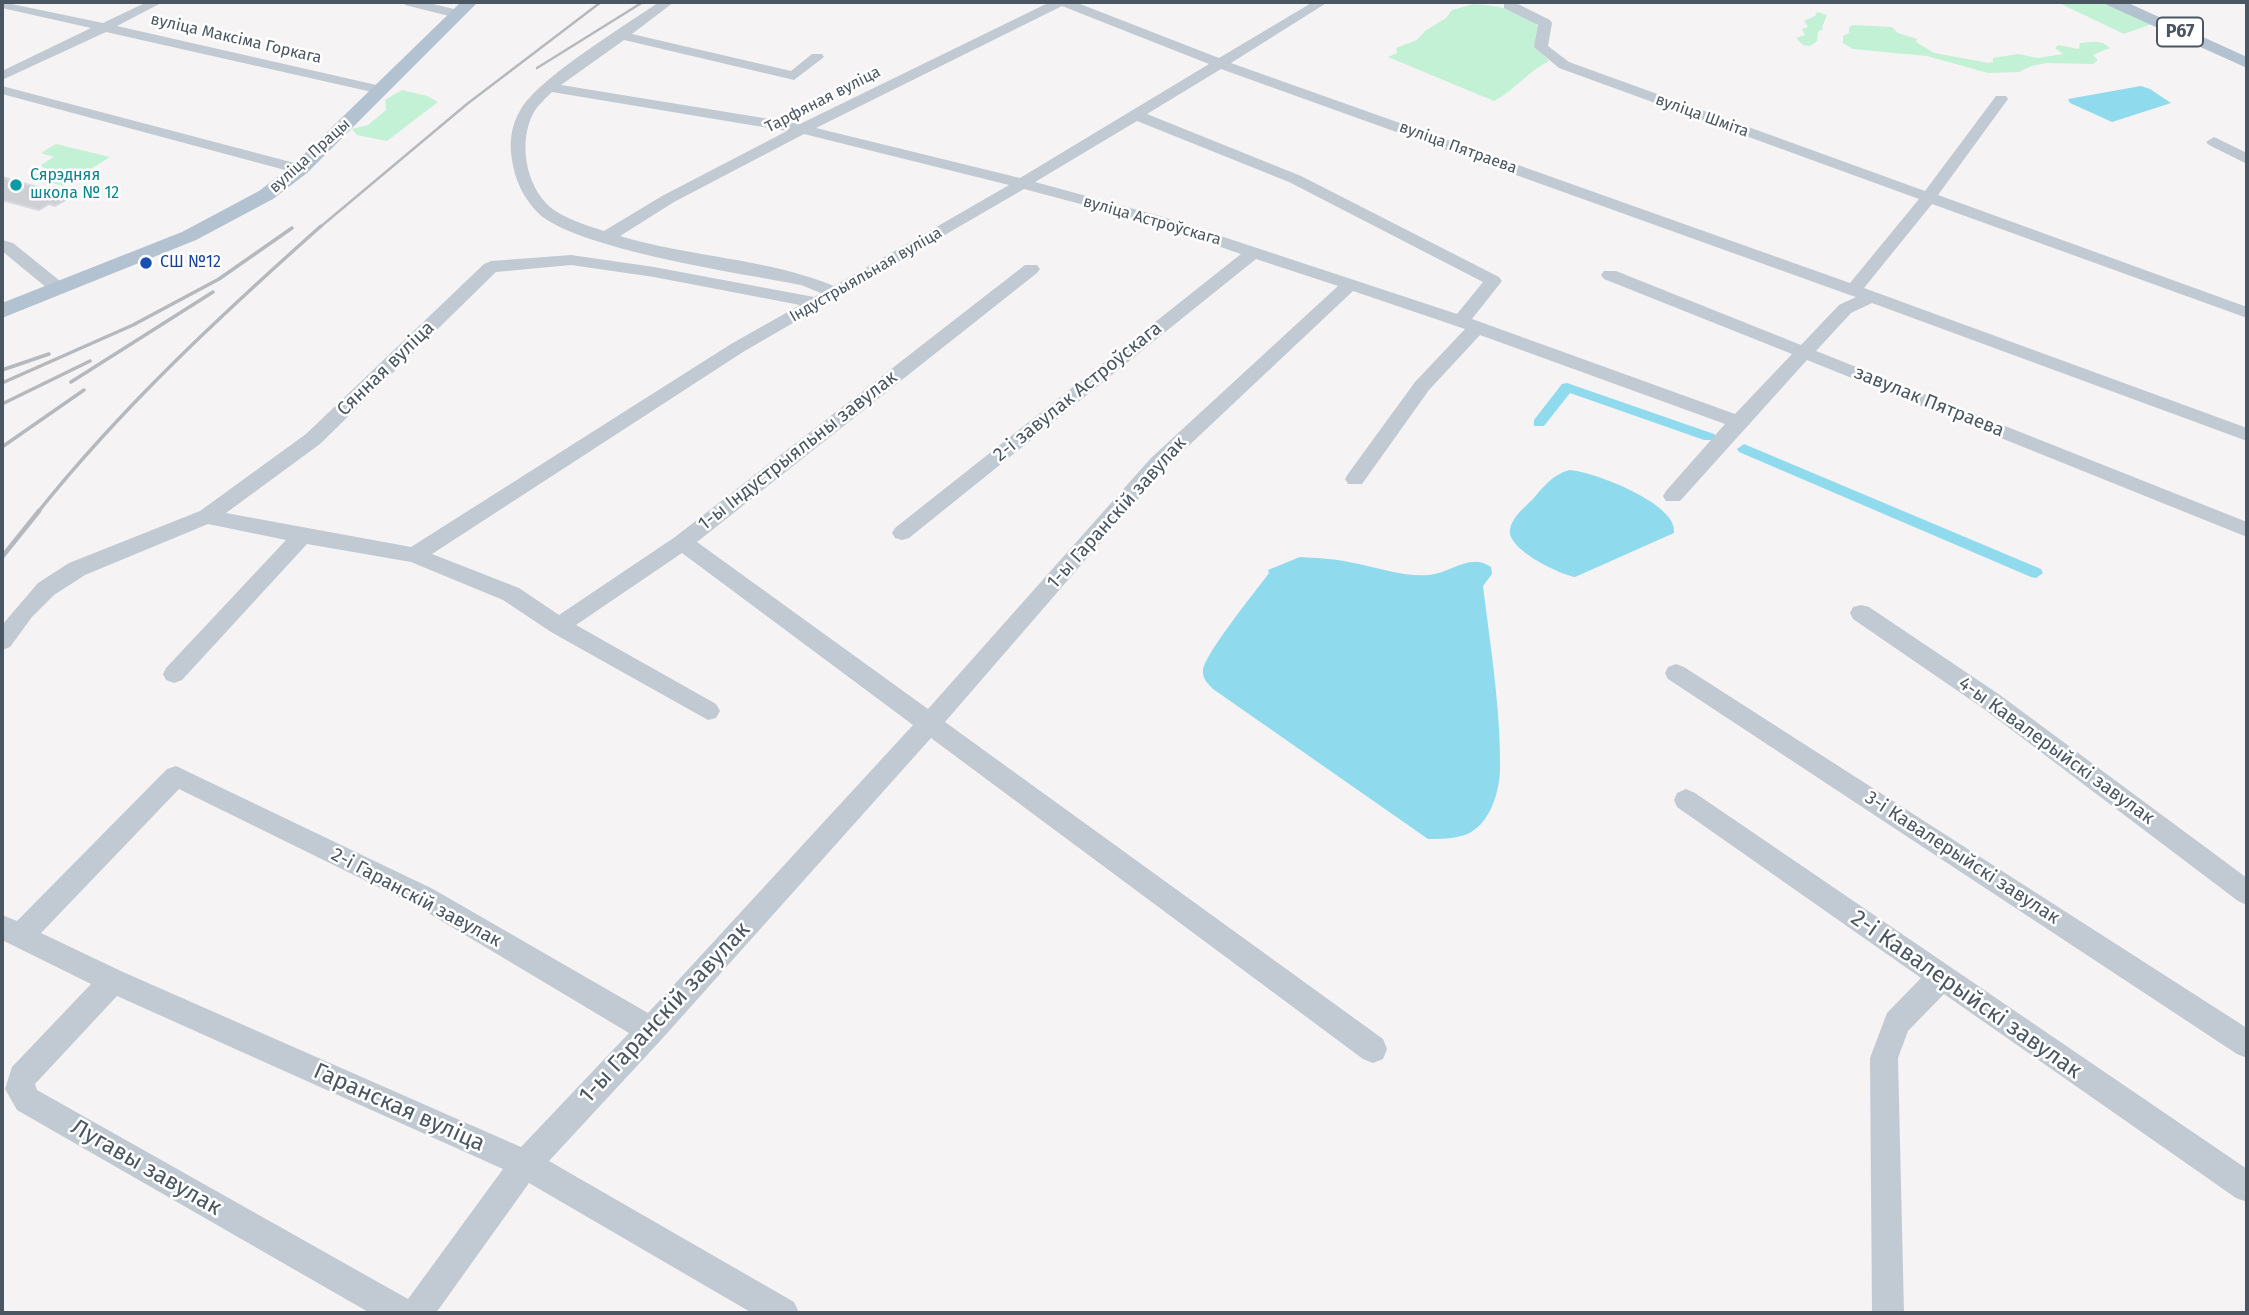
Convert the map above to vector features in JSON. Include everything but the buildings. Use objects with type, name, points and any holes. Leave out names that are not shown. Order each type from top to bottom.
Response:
[{"type":"main road","name":"Р67","points":[[2113,2],[2247,63]]},
{"type":"main road","name":"вуліца Працы","points":[[2,311],[189,236],[236,213],[300,169],[463,8]]},
{"type":"street","points":[[2,76],[157,2]]},
{"type":"street","points":[[410,2],[463,8]]},
{"type":"street","points":[[667,2],[548,87],[528,109],[519,130],[517,147],[522,176],[544,210],[574,227],[648,250],[806,281],[835,293]]},
{"type":"street","name":"вуліца Пятраева","points":[[1062,2],[1221,64],[1872,296],[2247,435]]},
{"type":"street","name":"Тарфяная вуліца","points":[[606,237],[668,199],[802,129],[1062,2]]},
{"type":"street","name":"Індустрыяльная вуліца","points":[[414,555],[737,348],[1023,184],[1322,2]]},
{"type":"street","name":"вуліца Максіма Горкага","points":[[9,4],[381,90]]},
{"type":"street","name":"вуліца Шміта","points":[[1509,5],[1545,23],[1541,47],[1564,65],[2247,313]]},
{"type":"street","points":[[621,36],[794,76],[817,57]]},
{"type":"street","name":"вуліца Астроўскага","points":[[548,87],[802,129],[1154,219],[1469,324],[1600,374],[1738,422]]},
{"type":"street","points":[[2,90],[300,169]]},
{"type":"street","points":[[1853,290],[1928,197],[2001,99]]},
{"type":"street","points":[[1136,115],[1295,179],[1493,281],[1469,324],[1355,480]]},
{"type":"street","points":[[2214,142],[2247,159]]},
{"type":"street","points":[[2,245],[59,289]]},
{"type":"street","name":"2-і завулак Астроўскага","points":[[902,533],[1254,252]]},
{"type":"street","name":"Сянная вуліца","points":[[2,641],[24,611],[46,589],[77,569],[207,516],[313,439],[490,268],[497,265],[571,260],[654,272],[818,303]]},
{"type":"street","name":"1-ы Індустрыяльны завулак","points":[[559,626],[682,542],[1031,269]]},
{"type":"street","name":"завулак Пятраева","points":[[1610,275],[2247,530]]},
{"type":"street","name":"1-ы Гаранскій завулак","points":[[418,1313],[525,1164],[651,1030],[928,725],[1157,463],[1350,285]]},
{"type":"street","points":[[1673,496],[1738,422],[1845,309],[1872,296]]},
{"type":"street","points":[[207,516],[414,555],[511,594],[559,626],[708,710]]},
{"type":"street","points":[[174,674],[302,536]]},
{"type":"street","points":[[682,542],[1373,1049]]},
{"type":"street","name":"4-ы Кавалерыйскі завулак","points":[[1861,613],[1992,702],[2247,893]]},
{"type":"street","name":"3-і Кавалерыйскі завулак","points":[[1676,673],[2247,1044]]},
{"type":"street","name":"2-і Гаранскій завулак","points":[[12,931],[176,776],[424,897],[651,1030]]},
{"type":"street","name":"2-і Кавалерыйскі завулак","points":[[1686,800],[2247,1187]]},
{"type":"street","name":"Гаранская вуліца","points":[[12,931],[113,981],[525,1164],[783,1313]]},
{"type":"street","points":[[1888,1313],[1884,1058],[1896,1023],[1941,977]]},
{"type":"street","name":"Лугавы завулак","points":[[113,981],[22,1077],[20,1089],[27,1100],[401,1313]]},
{"type":"green space","points":[[2057,2],[2113,2],[2157,22],[2124,34]]},
{"type":"green space","points":[[1474,4],[1512,10],[1530,18],[1540,32],[1538,49],[1549,61],[1494,101],[1388,57],[1397,53],[1396,48],[1417,40],[1425,31],[1446,18],[1452,10]]},
{"type":"green space","points":[[1817,12],[1827,15],[1823,29],[1818,32],[1817,41],[1810,46],[1803,45],[1796,38],[1805,35],[1802,29],[1808,27],[1804,21],[1815,16]]},
{"type":"green space","points":[[1849,27],[1892,27],[1898,33],[1917,39],[1916,42],[1934,53],[1989,63],[1993,62],[1993,58],[2018,54],[2038,58],[2063,54],[2055,48],[2058,45],[2079,49],[2080,43],[2096,42],[2110,48],[2093,55],[2098,60],[2093,64],[2047,63],[2019,72],[1988,73],[1927,56],[1853,49],[1843,43],[1843,36],[1849,33]]},
{"type":"green space","points":[[402,90],[427,96],[438,102],[387,141],[357,135],[352,129],[368,125],[386,110],[385,100]]},
{"type":"green space","points":[[56,144],[110,157],[63,186],[32,177],[45,169],[41,165],[54,157],[41,153]]},
{"type":"water","points":[[2141,86],[2171,103],[2112,122],[2070,103],[2068,99]]},
{"type":"water","points":[[1570,470],[1615,483],[1650,501],[1672,522],[1674,533],[1575,577],[1535,559],[1516,545],[1511,537],[1511,525],[1519,512],[1549,481]]},
{"type":"water","points":[[1300,557],[1341,561],[1419,575],[1437,573],[1468,562],[1483,563],[1491,567],[1492,574],[1483,586],[1497,700],[1500,776],[1497,793],[1486,818],[1469,833],[1452,838],[1428,839],[1213,689],[1206,681],[1203,670],[1206,661],[1269,573],[1268,570]]},
{"type":"waterway","points":[[1539,423],[1567,387],[1709,437]]},
{"type":"waterway","points":[[1744,449],[2036,573]]},
{"type":"railway","points":[[319,228],[467,104],[601,2]]},
{"type":"railway","points":[[537,68],[643,2]]},
{"type":"railway","points":[[38,512],[138,399],[246,293],[321,226]]},
{"type":"railway","points":[[2,383],[133,325],[219,279],[292,228]]},
{"type":"railway","points":[[71,382],[213,292]]},
{"type":"railway","points":[[2,370],[49,354]]},
{"type":"railway","points":[[2,404],[90,361]]},
{"type":"railway","points":[[2,447],[84,390]]},
{"type":"railway","points":[[2,557],[39,511]]},
{"type":"place","name":"Сярэдняя школа № 12","points":[[16,185]]},
{"type":"place","name":"СШ №12","points":[[146,263]]}]
